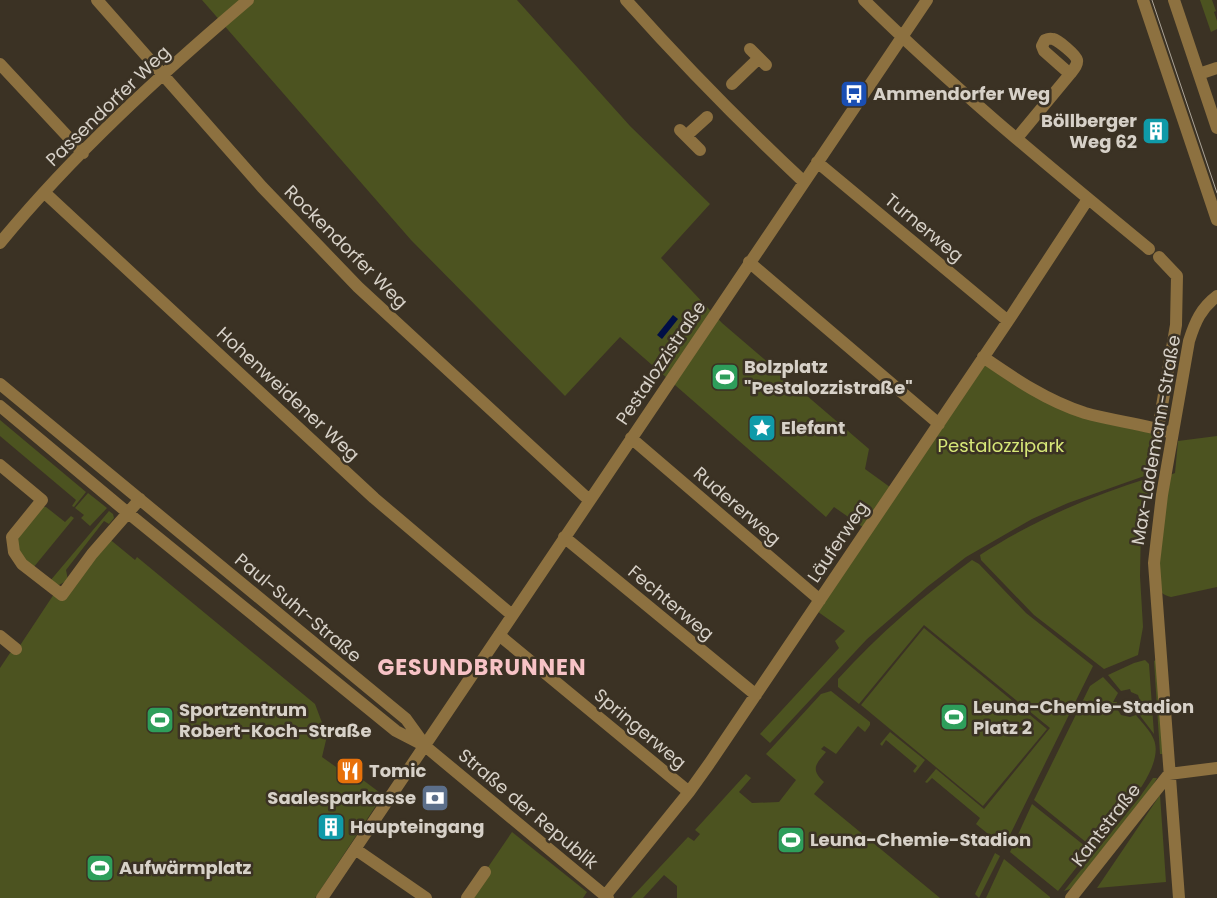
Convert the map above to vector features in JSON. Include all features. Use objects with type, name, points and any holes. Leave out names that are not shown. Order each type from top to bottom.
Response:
[{"type":"street","name":"Rockendorfer Weg","points":[[97,0],[262,187],[358,287],[589,500]]},
{"type":"street","name":"Passendorfer Weg","points":[[2,235],[162,75],[248,0]]},
{"type":"street","points":[[626,0],[719,100],[804,182]]},
{"type":"street","points":[[864,0],[960,90],[1088,199]]},
{"type":"street","name":"Pestalozzistraße","points":[[322,898],[927,0]]},
{"type":"street","points":[[1143,0],[1217,220]]},
{"type":"street","points":[[1174,0],[1217,128]]},
{"type":"street","points":[[700,150],[683,133],[709,115],[730,86],[758,57]]},
{"type":"street","points":[[0,64],[83,153]]},
{"type":"street","points":[[1199,74],[1217,68]]},
{"type":"street","points":[[1017,138],[1070,74]]},
{"type":"street","name":"Turnerweg","points":[[817,162],[1008,321]]},
{"type":"street","name":"Hohenweidener Weg","points":[[45,193],[374,498],[512,614]]},
{"type":"street","name":"Max-Lademann-Straße","points":[[1088,199],[1154,253],[1177,276],[1176,325],[1158,429]]},
{"type":"street","name":"Läuferweg","points":[[607,897],[689,792],[756,695],[1088,199]]},
{"type":"street","points":[[749,262],[939,424]]},
{"type":"street","name":"Max-Lademann-Straße","points":[[1179,898],[1154,563],[1158,520],[1189,341],[1196,319],[1206,304],[1217,296]]},
{"type":"street","points":[[983,357],[1021,384],[1064,405],[1117,422],[1158,429],[1172,434]]},
{"type":"street","name":"Paul-Suhr-Straße","points":[[0,384],[406,719],[425,746]]},
{"type":"street","name":"Paul-Suhr-Straße","points":[[0,406],[128,513],[396,731],[425,746]]},
{"type":"street","name":"Rudererweg","points":[[631,438],[820,600]]},
{"type":"street","points":[[0,465],[42,500],[12,537],[14,552],[22,564],[62,595],[92,554],[140,499]]},
{"type":"street","name":"Fechterweg","points":[[564,537],[756,695]]},
{"type":"street","name":"Springerweg","points":[[499,634],[689,792]]},
{"type":"street","points":[[0,636],[16,648]]},
{"type":"street","name":"Straße der Republik","points":[[425,746],[607,897]]},
{"type":"street","points":[[1169,774],[1217,768]]},
{"type":"street","name":"Kantstraße","points":[[1071,898],[1169,774]]},
{"type":"street","points":[[355,849],[426,898]]},
{"type":"street","points":[[467,898],[485,872]]},
{"type":"green space","name":"Pestalozzipark","points":[[202,0],[517,0],[630,126],[710,204],[661,258],[722,323],[869,449],[865,469],[894,490],[983,357],[1045,396],[1158,429],[1158,456],[1149,458],[1150,474],[1068,503],[1032,519],[966,557],[927,587],[867,639],[770,743],[760,734],[839,648],[835,641],[845,631],[814,609],[867,530],[834,507],[826,517],[620,337],[565,396],[411,240]]},
{"type":"green space","points":[[1200,0],[1212,0],[1216,11],[1214,12],[1217,29],[1211,32]]},
{"type":"green space","points":[[0,420],[86,492],[74,507],[72,506],[76,500],[0,436]]},
{"type":"green space","points":[[1217,436],[1217,587],[1171,597],[1164,595],[1159,584],[1160,555],[1170,475],[1175,473],[1178,441]]},
{"type":"green space","points":[[1149,478],[1141,526],[1140,576],[1143,627],[1138,655],[1104,669],[1034,615],[981,560],[980,555],[1041,520],[1084,501]]},
{"type":"green space","points":[[88,493],[107,508],[90,526],[81,518],[84,515],[75,508]]},
{"type":"green space","points":[[39,507],[46,507],[65,522],[71,516],[74,518],[33,568],[24,560],[14,540]]},
{"type":"green space","points":[[109,511],[113,514],[114,518],[109,524],[104,521],[66,570],[68,580],[59,585],[50,581]]},
{"type":"green space","name":"Sportzentrum Robert-Koch-Straße","points":[[107,537],[135,560],[137,557],[315,704],[327,736],[322,757],[360,784],[363,780],[383,795],[315,898],[0,898],[0,668],[10,653],[17,650],[54,594]]},
{"type":"green space","points":[[972,560],[979,564],[1026,613],[1093,666],[1004,847],[976,824],[980,818],[932,778],[927,783],[925,782],[936,769],[984,809],[1050,728],[924,625],[859,704],[838,687],[838,679],[885,631],[936,587]]},
{"type":"green space","name":"Leuna-Chemie-Stadion Platz 2","points":[[924,628],[1047,729],[983,806],[861,705]]},
{"type":"green space","points":[[1145,660],[1149,664],[1154,734],[1138,713],[1141,704],[1138,695],[1131,692],[1130,689],[1121,691],[1108,675]]},
{"type":"green space","points":[[1156,660],[1163,754],[1160,754],[1154,661]]},
{"type":"green space","points":[[1103,677],[1118,693],[1113,702],[1117,702],[1116,707],[1121,715],[1130,717],[1136,715],[1151,733],[1156,753],[1145,782],[1135,797],[1092,847],[1034,800],[1090,686]]},
{"type":"green space","points":[[831,691],[870,722],[870,725],[865,732],[858,726],[836,754],[824,746],[821,749],[826,752],[817,763],[816,770],[824,782],[814,794],[940,898],[677,898],[677,886],[664,875],[643,898],[631,898],[688,837],[694,841],[700,834],[695,830],[746,774],[751,778],[739,792],[752,803],[779,802],[796,780],[766,754],[821,694]]},
{"type":"green space","points":[[890,732],[925,760],[915,773],[913,771],[917,766],[886,740],[882,746],[880,744]]},
{"type":"green space","points":[[1153,778],[1157,778],[1152,787],[1075,884],[1070,889],[1064,891],[1139,798]]},
{"type":"green space","points":[[1160,795],[1166,882],[1097,888]]},
{"type":"green space","points":[[1032,804],[1090,850],[1058,891],[1010,852]]},
{"type":"green space","points":[[512,832],[587,892],[583,898],[467,898]]},
{"type":"green space","points":[[995,853],[1000,856],[979,898],[975,894]]},
{"type":"green space","points":[[1004,859],[1050,897],[1050,898],[986,898]]},
{"type":"shaded area","points":[[673,315],[678,319],[662,339],[657,335]]},
{"type":"tram line","points":[[1152,0],[1217,193]]},
{"type":"place","name":"Ammendorfer Weg","points":[[854,94]]},
{"type":"place","name":"Böllberger Weg 62","points":[[1156,131]]},
{"type":"place","name":"Bolzplatz \"Pestalozzistraße\"","points":[[725,377]]},
{"type":"place","name":"Elefant","points":[[762,428]]},
{"type":"place","name":"Leuna-Chemie-Stadion Platz 2","points":[[954,717]]},
{"type":"place","name":"Sportzentrum Robert-Koch-Straße","points":[[160,720]]},
{"type":"place","name":"Tomic","points":[[350,771]]},
{"type":"place","name":"Saalesparkasse","points":[[435,798]]},
{"type":"place","name":"Haupteingang","points":[[331,827]]},
{"type":"place","name":"Leuna-Chemie-Stadion","points":[[791,840]]},
{"type":"place","name":"Aufwärmplatz","points":[[100,868]]},
{"type":"district","name":"GESUNDBRUNNEN","points":[[482,667]]}]
